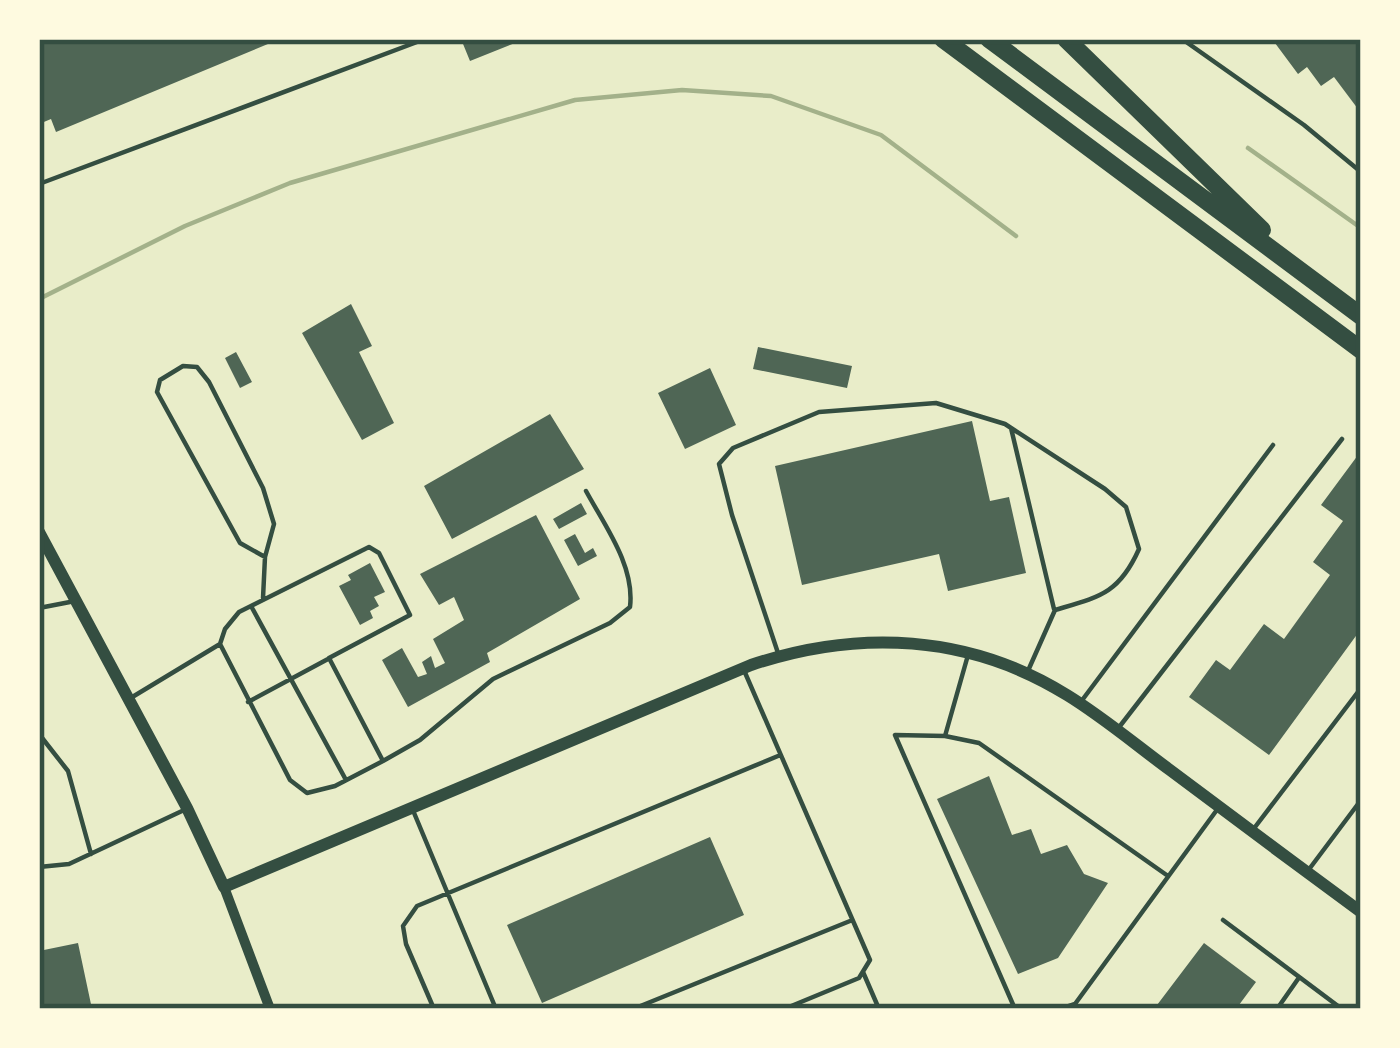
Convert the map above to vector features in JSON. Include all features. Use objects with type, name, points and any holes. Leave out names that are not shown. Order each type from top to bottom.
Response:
[{"type":"highway","points":[[943,39],[1361,350]]},
{"type":"highway","points":[[989,39],[1361,316]]},
{"type":"highway","points":[[1066,39],[1327,290]]},
{"type":"street","points":[[39,532],[187,808],[224,887],[270,1009]]},
{"type":"street","points":[[224,887],[743,668],[859,641],[969,652],[1027,674],[1080,704],[1361,912]]},
{"type":"lane","points":[[39,184],[424,39]]},
{"type":"lane","points":[[1182,39],[1304,125],[1361,172]]},
{"type":"lane","points":[[263,598],[274,524],[263,488],[209,382],[197,367],[182,366],[160,380],[157,392],[240,544],[266,557]]},
{"type":"lane","points":[[779,656],[719,464],[733,448],[819,412],[937,404],[1011,428],[1105,489],[1126,507],[1139,549],[1130,570],[1106,595],[1054,610]]},
{"type":"lane","points":[[1011,428],[1054,610],[1027,674]]},
{"type":"lane","points":[[1117,731],[1342,439]]},
{"type":"lane","points":[[1080,704],[1273,445]]},
{"type":"lane","points":[[220,644],[298,788],[307,793],[346,780],[420,740],[493,679],[610,623],[630,607],[632,587],[586,491]]},
{"type":"lane","points":[[129,699],[220,644],[225,629],[251,605],[369,547],[379,553],[410,615],[248,702]]},
{"type":"lane","points":[[39,608],[76,601]]},
{"type":"lane","points":[[251,605],[346,780]]},
{"type":"lane","points":[[945,736],[969,652]]},
{"type":"lane","points":[[329,658],[383,761]]},
{"type":"lane","points":[[743,668],[870,960],[859,978],[784,1009]]},
{"type":"lane","points":[[1252,831],[1361,688]]},
{"type":"lane","points":[[39,734],[68,771],[91,854]]},
{"type":"lane","points":[[1015,1009],[895,734],[979,743],[1168,876]]},
{"type":"lane","points":[[434,1009],[406,944],[404,926],[417,906],[778,756]]},
{"type":"lane","points":[[1307,872],[1361,800]]},
{"type":"lane","points":[[1060,1009],[1075,1004],[1219,807]]},
{"type":"lane","points":[[39,867],[69,864],[187,808]]},
{"type":"lane","points":[[412,808],[496,1009]]},
{"type":"lane","points":[[633,1009],[852,920]]},
{"type":"lane","points":[[1223,920],[1342,1009]]},
{"type":"lane","points":[[863,972],[878,1009]]},
{"type":"lane","points":[[1276,1009],[1299,977]]},
{"type":"building","points":[[39,39],[280,39],[56,132],[51,119],[39,124]]},
{"type":"building","points":[[461,39],[525,39],[470,61]]},
{"type":"building","points":[[1272,39],[1361,39],[1361,113],[1334,77],[1321,86],[1307,67],[1298,74]]},
{"type":"building","points":[[351,304],[372,346],[359,352],[394,423],[362,440],[302,333]]},
{"type":"building","points":[[758,347],[852,366],[847,388],[753,369]]},
{"type":"building","points":[[236,352],[252,382],[240,388],[225,358]]},
{"type":"building","points":[[710,368],[736,425],[685,449],[658,393]]},
{"type":"building","points":[[550,414],[584,469],[452,539],[424,486]]},
{"type":"building","points":[[972,421],[990,501],[1009,497],[1026,573],[948,591],[939,554],[802,585],[775,466]]},
{"type":"building","points":[[1361,451],[1361,629],[1269,755],[1189,697],[1216,660],[1230,670],[1264,624],[1284,639],[1330,575],[1313,562],[1343,521],[1321,505]]},
{"type":"building","points":[[581,503],[587,514],[559,529],[553,519]]},
{"type":"building","points":[[536,515],[580,599],[487,653],[490,662],[408,707],[382,660],[402,648],[418,677],[427,674],[422,662],[431,656],[435,668],[445,663],[433,639],[464,620],[454,597],[439,605],[420,574]]},
{"type":"building","points":[[575,534],[585,553],[593,548],[597,556],[578,566],[564,540]]},
{"type":"building","points":[[370,563],[385,592],[374,597],[379,606],[370,611],[373,618],[360,625],[339,586]]},
{"type":"building","points":[[989,776],[1012,835],[1031,829],[1041,854],[1067,845],[1084,874],[1108,883],[1058,958],[1018,974],[937,799]]},
{"type":"building","points":[[710,837],[744,915],[542,1003],[507,925]]},
{"type":"building","points":[[78,943],[92,1009],[39,1009],[39,951]]},
{"type":"building","points":[[1204,943],[1256,982],[1236,1009],[1154,1009]]},
{"type":"waterway","points":[[39,299],[185,226],[290,183],[575,100],[682,90],[771,96],[881,135],[1016,236]]},
{"type":"waterway","points":[[1248,148],[1361,228]]}]
